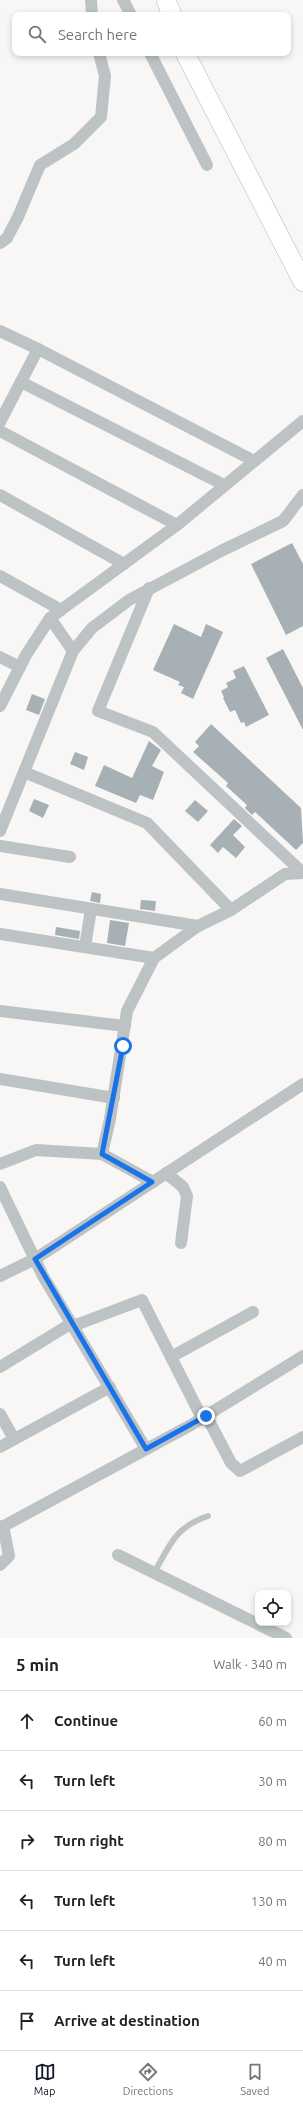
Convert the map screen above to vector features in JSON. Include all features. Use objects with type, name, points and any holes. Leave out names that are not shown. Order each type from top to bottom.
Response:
[{"type":"main road","points":[[166,0],[171,12]]},
{"type":"main road","points":[[187,56],[303,282]]},
{"type":"street","points":[[91,0],[92,12]]},
{"type":"street","points":[[123,0],[129,12]]},
{"type":"street","points":[[0,243],[7,238],[18,217],[40,165],[74,144],[101,117],[105,76],[100,56]]},
{"type":"street","points":[[152,56],[207,165]]},
{"type":"street","points":[[0,331],[38,349],[254,461]]},
{"type":"street","points":[[0,422],[38,349]]},
{"type":"street","points":[[21,382],[224,485]]},
{"type":"street","points":[[0,706],[20,667],[50,618],[177,525],[303,420]]},
{"type":"street","points":[[0,431],[177,525]]},
{"type":"street","points":[[0,495],[124,564]]},
{"type":"street","points":[[0,831],[73,651],[92,628],[149,588],[283,521],[303,495]]},
{"type":"street","points":[[0,576],[61,610]]},
{"type":"street","points":[[149,588],[98,711],[153,732],[303,873]]},
{"type":"street","points":[[50,618],[73,651]]},
{"type":"street","points":[[0,657],[20,667]]},
{"type":"street","points":[[24,772],[147,822],[231,910]]},
{"type":"street","points":[[0,846],[70,857]]},
{"type":"street","points":[[102,1154],[114,1098],[128,1010],[154,958],[198,926],[231,910],[285,874],[303,873]]},
{"type":"street","points":[[0,894],[198,926]]},
{"type":"street","points":[[85,947],[91,909]]},
{"type":"street","points":[[0,934],[154,958]]},
{"type":"street","points":[[0,1011],[126,1026]]},
{"type":"street","points":[[0,1079],[114,1098]]},
{"type":"street","points":[[0,1276],[35,1259],[303,1084]]},
{"type":"street","points":[[0,1164],[36,1150],[102,1154],[152,1182]]},
{"type":"street","points":[[166,1173],[183,1188],[187,1196],[181,1243]]},
{"type":"street","points":[[0,1187],[35,1259],[72,1325],[146,1449]]},
{"type":"street","points":[[0,1367],[72,1325],[142,1300],[204,1417],[231,1463],[240,1471],[303,1437]]},
{"type":"street","points":[[171,1357],[253,1312]]},
{"type":"street","points":[[0,1565],[9,1556],[2,1527],[204,1417],[303,1356]]},
{"type":"street","points":[[0,1447],[110,1387]]},
{"type":"street","points":[[0,1414],[14,1439]]},
{"type":"street","points":[[118,1555],[286,1638]]},
{"type":"lane","points":[[154,1573],[178,1532],[194,1520],[208,1516]]},
{"type":"building","points":[[292,543],[303,564],[303,626],[286,635],[251,564]]},
{"type":"building","points":[[174,624],[201,637],[206,624],[223,632],[193,699],[181,693],[184,687],[178,685],[180,682],[153,670]]},
{"type":"building","points":[[283,649],[303,688],[303,730],[266,658]]},
{"type":"building","points":[[244,666],[269,715],[246,727],[244,722],[241,723],[235,710],[230,712],[221,691],[228,687],[226,683],[236,678],[233,671]]},
{"type":"building","points":[[32,694],[45,699],[39,715],[26,710]]},
{"type":"building","points":[[211,724],[301,808],[303,843],[296,850],[255,812],[252,815],[245,808],[247,805],[226,786],[228,783],[193,752],[199,746],[195,742]]},
{"type":"building","points":[[149,741],[161,750],[152,766],[164,772],[153,800],[140,795],[136,803],[95,786],[104,765],[132,778]]},
{"type":"building","points":[[75,752],[88,757],[84,770],[70,764]]},
{"type":"building","points":[[34,799],[49,805],[43,818],[29,811]]},
{"type":"building","points":[[195,800],[208,811],[198,822],[185,811]]},
{"type":"building","points":[[234,819],[242,826],[233,835],[245,847],[236,858],[223,847],[218,853],[210,845]]},
{"type":"building","points":[[92,892],[101,894],[100,903],[90,901]]},
{"type":"building","points":[[141,900],[156,901],[155,911],[140,909]]},
{"type":"building","points":[[110,920],[129,923],[125,946],[107,943]]},
{"type":"building","points":[[56,927],[80,931],[79,939],[55,935]]},
{"type":"route","points":[[123,1046],[102,1154],[152,1182],[35,1259],[43,1276],[146,1449],[206,1416]]}]
